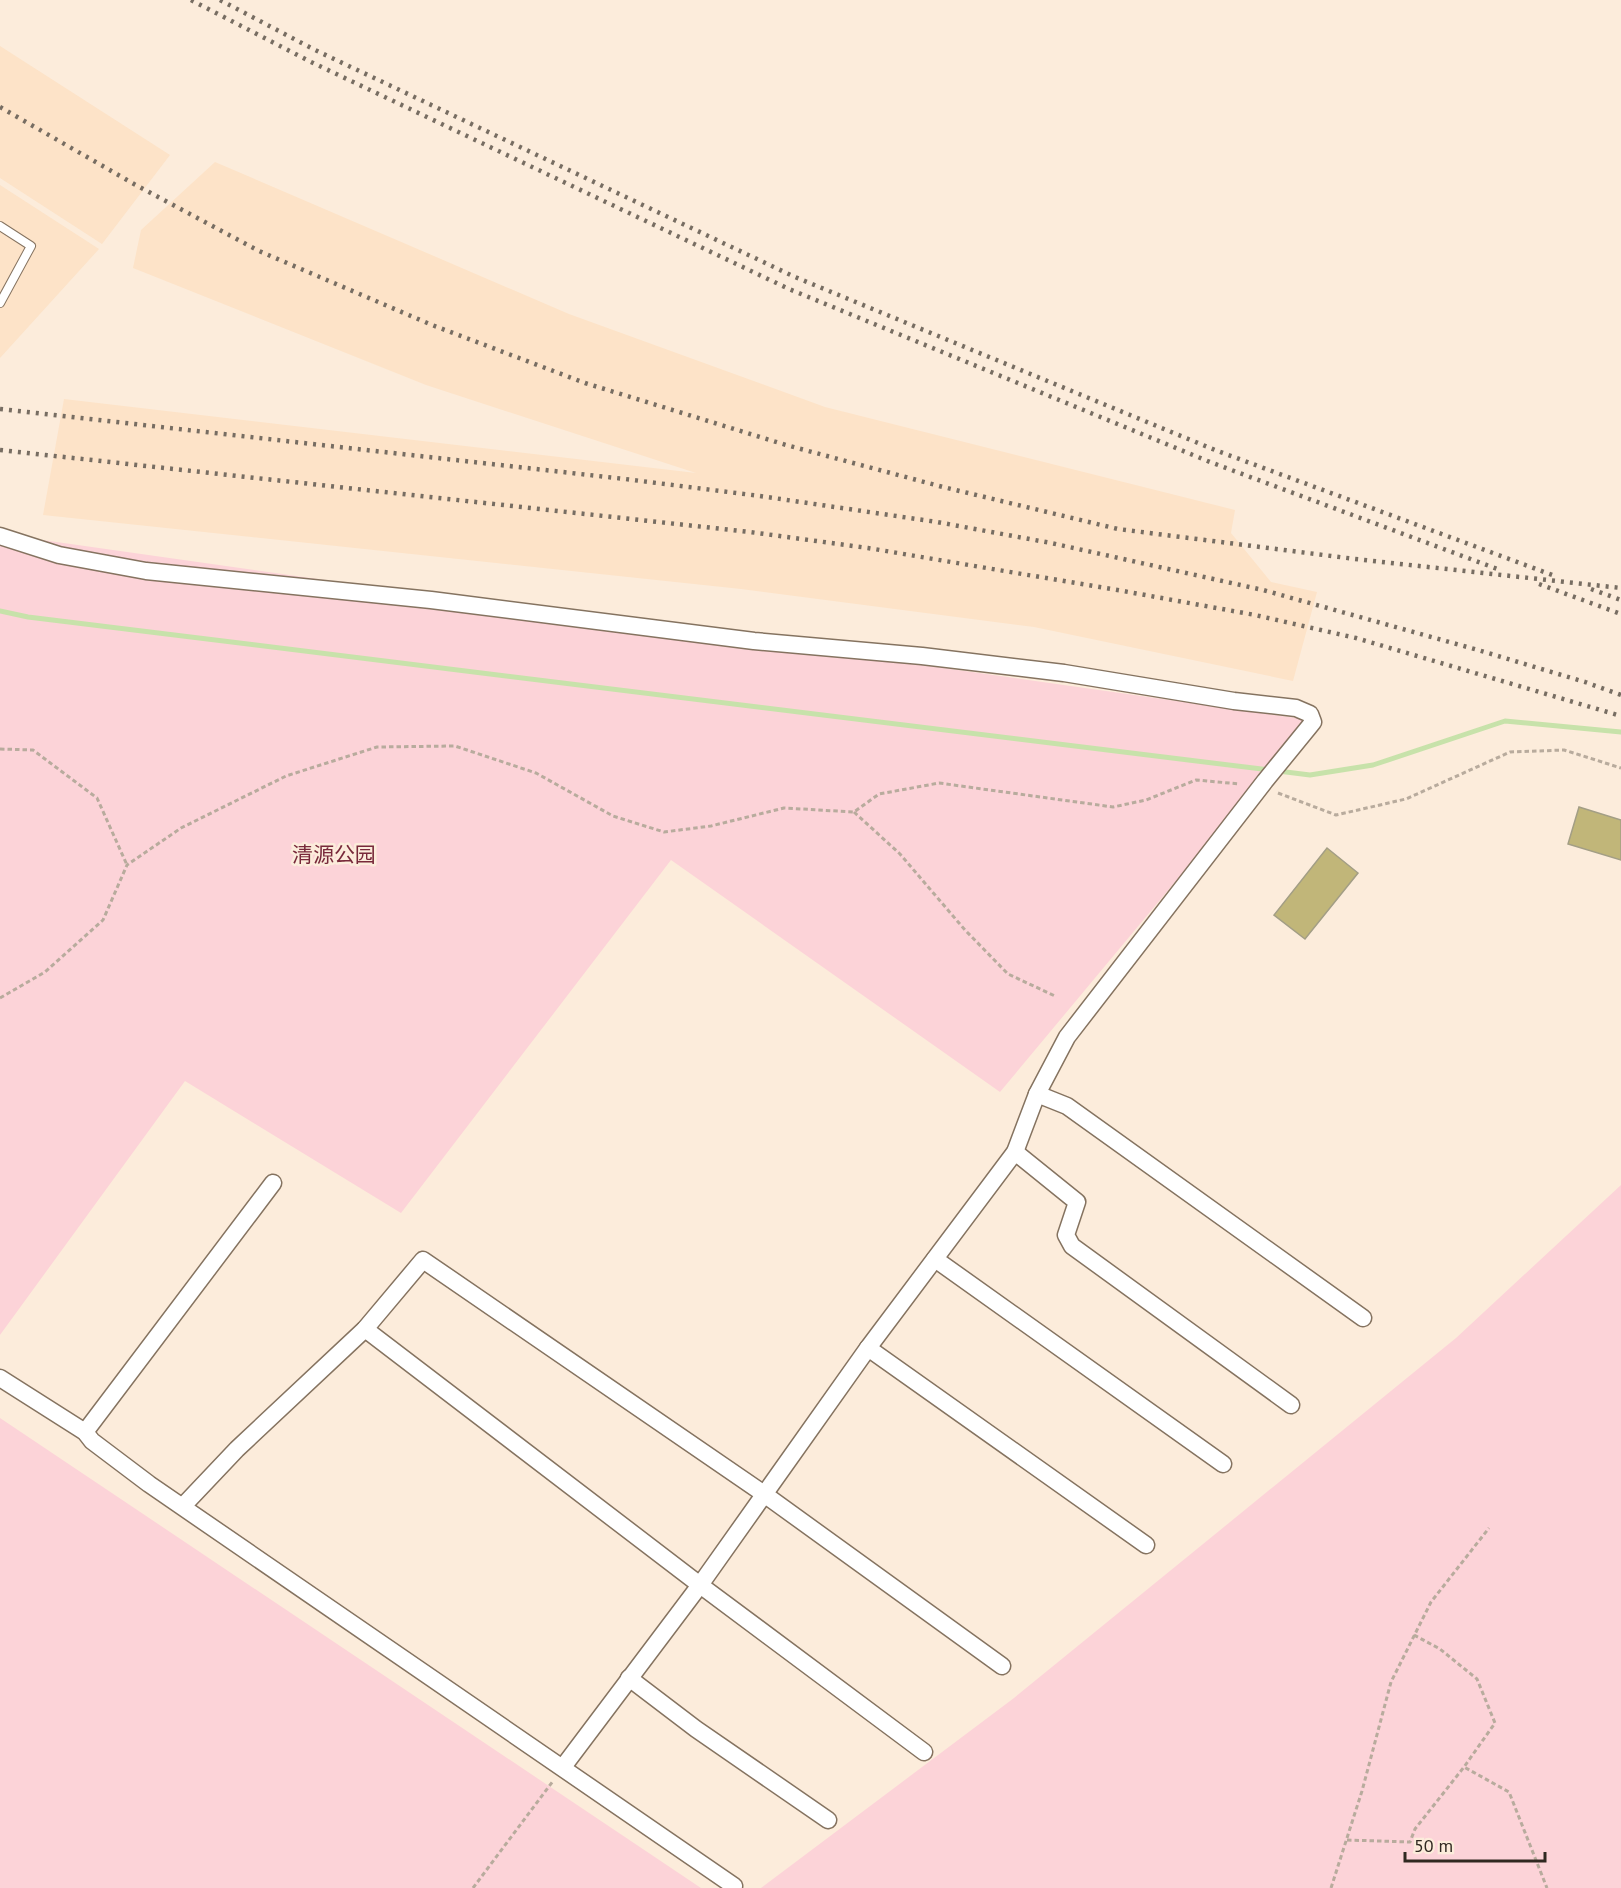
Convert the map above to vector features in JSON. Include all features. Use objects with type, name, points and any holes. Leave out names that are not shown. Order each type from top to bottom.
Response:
[{"type":"street","points":[[0,536],[59,555],[146,571],[431,600],[754,641],[922,656],[1064,673],[1234,701],[1296,708],[1310,714],[1313,722],[1067,1037],[1037,1094],[1014,1152],[868,1348],[700,1585],[563,1767]]},
{"type":"street","points":[[1037,1094],[1067,1106],[1363,1318]]},
{"type":"street","points":[[1014,1152],[1077,1202],[1066,1235],[1072,1246],[1290,1405]]},
{"type":"street","points":[[85,1432],[273,1183]]},
{"type":"street","points":[[935,1259],[1223,1464]]},
{"type":"street","points":[[183,1506],[237,1449],[365,1329],[423,1260],[764,1494],[1002,1666]]},
{"type":"street","points":[[365,1329],[700,1585],[924,1752]]},
{"type":"street","points":[[868,1348],[1146,1545]]},
{"type":"street","points":[[0,1378],[85,1432],[92,1441],[299,1588],[734,1886]]},
{"type":"street","points":[[629,1678],[696,1729],[828,1820]]},
{"type":"lane","points":[[0,226],[31,246],[0,303]]},
{"type":"path","points":[[0,998],[45,972],[103,920],[127,865],[181,828],[286,776],[377,747],[455,746],[536,773],[613,816],[664,832],[711,826],[784,808],[854,812],[879,794],[939,783],[1113,807],[1146,800],[1196,780],[1263,784],[1336,815],[1407,798],[1510,752],[1564,750],[1621,768]]},
{"type":"path","points":[[0,749],[33,750],[97,798],[127,865]]},
{"type":"path","points":[[854,812],[900,854],[965,930],[1008,974],[1055,996]]},
{"type":"path","points":[[1332,1888],[1362,1791],[1390,1682],[1431,1602],[1489,1528]]},
{"type":"path","points":[[1347,1840],[1410,1842],[1415,1829],[1495,1723],[1478,1680],[1440,1649],[1414,1635]]},
{"type":"path","points":[[473,1888],[563,1767]]},
{"type":"path","points":[[1464,1767],[1509,1792],[1547,1888]]},
{"type":"shaded area","points":[[0,46],[170,155],[102,244],[0,178]]},
{"type":"shaded area","points":[[215,162],[569,314],[825,407],[1235,510],[1231,533],[1271,582],[1317,592],[1293,681],[1034,627],[741,589],[43,515],[64,399],[696,473],[426,385],[133,268],[141,230]]},
{"type":"shaded area","points":[[0,185],[99,249],[0,358]]},
{"type":"green space","name":"清源公园","points":[[0,534],[1310,720],[1000,1092],[671,860],[401,1213],[185,1081],[0,1335]]},
{"type":"green space","points":[[1621,1185],[1621,1888],[761,1888],[1014,1698],[1456,1338]]},
{"type":"green space","points":[[0,1418],[701,1888],[0,1888]]},
{"type":"building","points":[[1579,807],[1621,820],[1621,860],[1568,844]]},
{"type":"building","points":[[1327,848],[1358,873],[1305,939],[1274,915]]},
{"type":"waterway","points":[[0,611],[28,617],[1310,775],[1373,765],[1505,721],[1621,732]]},
{"type":"railway","points":[[191,0],[309,61],[789,289],[1210,462],[1500,570]]},
{"type":"railway","points":[[220,0],[315,50],[795,277],[1215,450],[1555,576]]},
{"type":"railway","points":[[0,107],[134,184],[259,251],[432,325],[585,383],[786,445],[943,487],[1118,529],[1355,559],[1621,588]]},
{"type":"railway","points":[[0,409],[625,479],[937,522],[1051,543],[1263,590],[1478,650],[1621,695]]},
{"type":"railway","points":[[0,450],[750,532],[868,548],[1255,615],[1356,638],[1621,716]]},
{"type":"railway","points":[[1539,584],[1621,614]]},
{"type":"railway","points":[[1591,589],[1621,600]]}]
